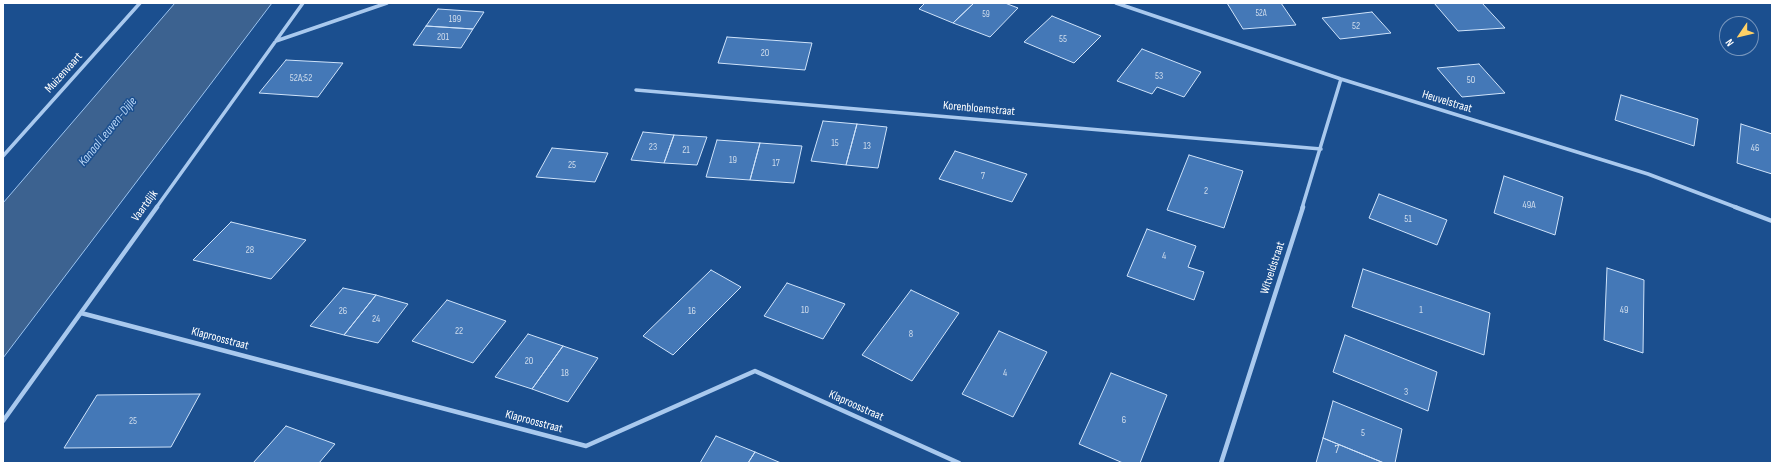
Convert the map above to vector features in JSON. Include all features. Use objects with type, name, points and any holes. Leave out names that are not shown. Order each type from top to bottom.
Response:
[{"type":"street","name":"Muizenvaart","points":[[3,156],[140,3]]},
{"type":"street","name":"Vaartdijk","points":[[3,421],[303,3]]},
{"type":"street","points":[[276,41],[387,3]]},
{"type":"street","name":"Heuvelstraat","points":[[1116,3],[1341,79],[1648,174],[1772,221]]},
{"type":"street","name":"Witveldstraat","points":[[1221,463],[1321,149],[1341,79]]},
{"type":"street","name":"Korenbloemstraat","points":[[636,90],[1321,149]]},
{"type":"street","name":"Klaproosstraat","points":[[81,313],[586,446],[755,371],[959,463]]},
{"type":"water","name":"Kanaal Leuven-Dijle","points":[[175,3],[272,3],[3,358],[3,203]]},
{"type":"building","points":[[925,3],[974,3],[953,23],[919,9]]},
{"type":"building","points":[[974,3],[1005,3],[1018,8],[990,37],[953,23]]},
{"type":"building","points":[[1227,3],[1281,3],[1296,25],[1243,29]]},
{"type":"building","points":[[1434,3],[1482,3],[1505,28],[1458,31]]},
{"type":"building","points":[[438,9],[484,12],[473,29],[426,26]]},
{"type":"building","points":[[1372,12],[1391,33],[1340,39],[1322,18]]},
{"type":"building","points":[[1052,16],[1101,36],[1074,63],[1024,42]]},
{"type":"building","points":[[426,26],[473,29],[461,48],[413,45]]},
{"type":"building","points":[[727,37],[812,43],[805,70],[718,63]]},
{"type":"building","points":[[1142,49],[1201,72],[1184,97],[1157,87],[1152,94],[1117,81]]},
{"type":"building","points":[[286,60],[343,63],[318,97],[259,93]]},
{"type":"building","points":[[1479,64],[1505,93],[1462,97],[1437,68]]},
{"type":"building","points":[[1621,95],[1698,119],[1694,146],[1615,120]]},
{"type":"building","points":[[823,121],[857,124],[846,165],[811,161]]},
{"type":"building","points":[[857,124],[887,127],[878,168],[846,165]]},
{"type":"building","points":[[1741,124],[1772,134],[1772,174],[1737,163]]},
{"type":"building","points":[[643,132],[674,135],[664,163],[631,160]]},
{"type":"building","points":[[674,135],[707,137],[697,165],[664,163]]},
{"type":"building","points":[[717,140],[760,143],[750,180],[706,177]]},
{"type":"building","points":[[760,143],[802,146],[794,183],[750,180]]},
{"type":"building","points":[[552,148],[608,153],[595,182],[536,177]]},
{"type":"building","points":[[955,151],[1027,174],[1012,202],[939,179]]},
{"type":"building","points":[[1189,155],[1243,171],[1224,228],[1167,210]]},
{"type":"building","points":[[1504,176],[1563,197],[1555,235],[1494,213]]},
{"type":"building","points":[[1379,194],[1447,220],[1437,245],[1369,218]]},
{"type":"building","points":[[231,222],[306,240],[271,279],[193,260]]},
{"type":"building","points":[[1147,229],[1196,246],[1188,267],[1204,272],[1194,300],[1127,276]]},
{"type":"building","points":[[1607,268],[1644,280],[1643,353],[1604,340]]},
{"type":"building","points":[[1363,269],[1490,313],[1484,355],[1352,307]]},
{"type":"building","points":[[711,270],[741,287],[673,355],[643,336]]},
{"type":"building","points":[[787,283],[845,304],[823,339],[764,316]]},
{"type":"building","points":[[343,288],[376,295],[344,335],[310,326]]},
{"type":"building","points":[[911,290],[959,313],[912,381],[862,355]]},
{"type":"building","points":[[376,295],[408,304],[378,343],[344,335]]},
{"type":"building","points":[[447,300],[506,321],[473,363],[412,341]]},
{"type":"building","points":[[999,331],[1047,352],[1013,417],[962,394]]},
{"type":"building","points":[[528,334],[563,346],[532,389],[495,377]]},
{"type":"building","points":[[1345,335],[1437,372],[1428,411],[1333,372]]},
{"type":"building","points":[[563,346],[598,358],[568,402],[532,389]]},
{"type":"building","points":[[1111,373],[1167,395],[1140,463],[1123,463],[1079,444]]},
{"type":"building","points":[[200,394],[171,447],[64,448],[97,395]]},
{"type":"building","points":[[1333,401],[1402,429],[1395,463],[1384,463],[1323,438]]},
{"type":"building","points":[[286,426],[335,444],[319,463],[253,463]]},
{"type":"building","points":[[716,436],[755,452],[748,463],[700,463]]},
{"type":"building","points":[[1323,438],[1384,463],[1316,463]]},
{"type":"building","points":[[755,452],[781,463],[748,463]]}]
